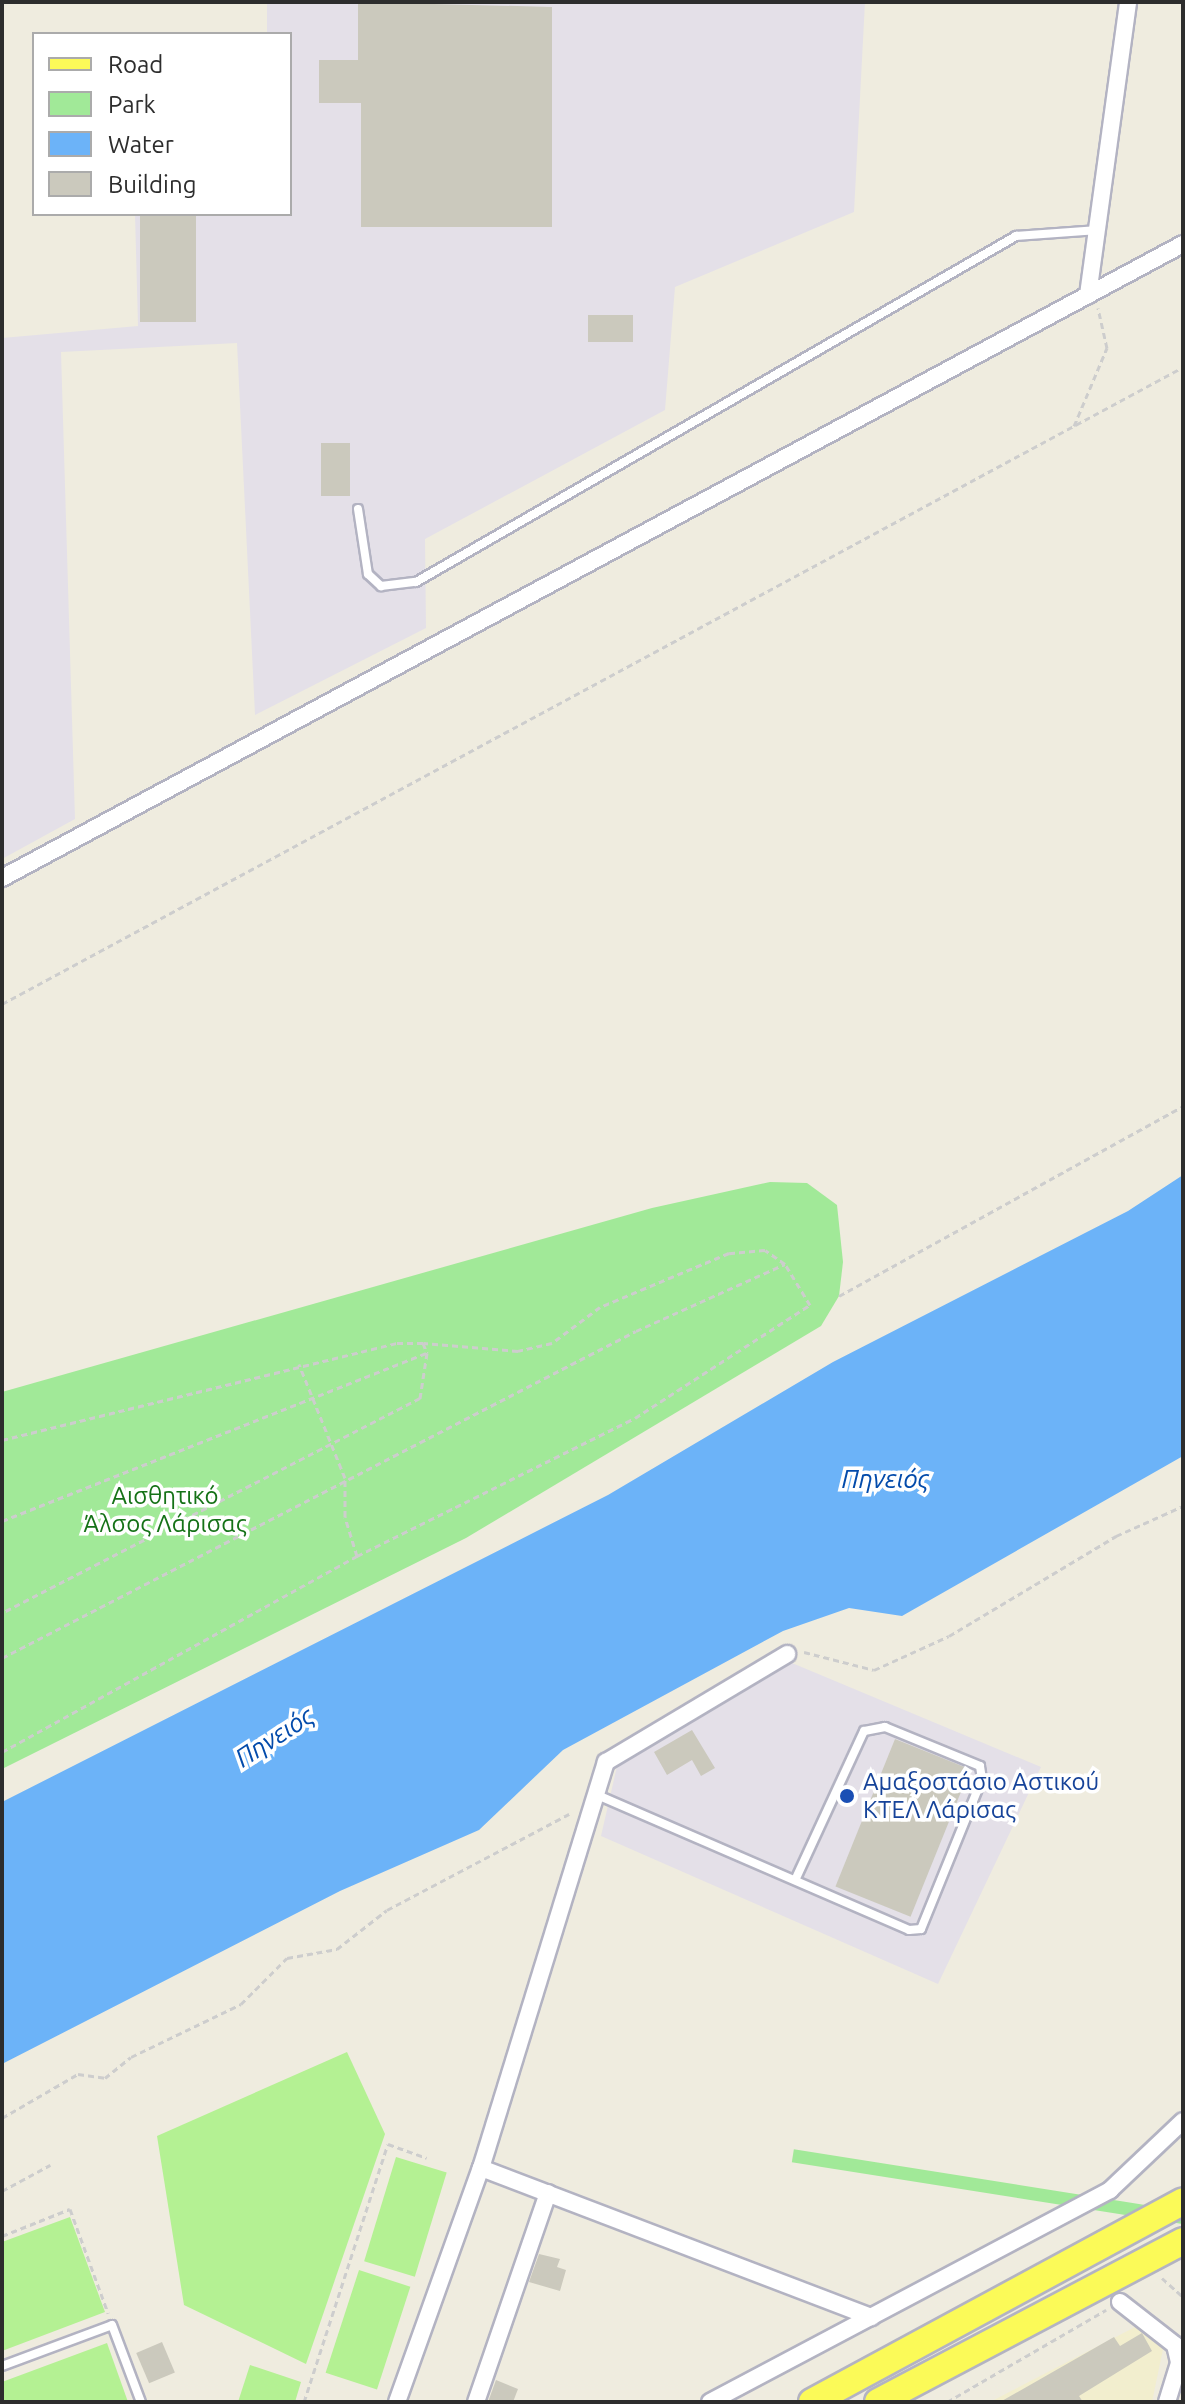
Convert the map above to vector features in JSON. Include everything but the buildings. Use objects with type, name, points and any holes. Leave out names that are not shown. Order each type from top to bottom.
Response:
[{"type":"main road","points":[[812,2402],[1183,2201]]},
{"type":"main road","points":[[878,2402],[1183,2241]]},
{"type":"street","points":[[1088,295],[1128,2]]},
{"type":"street","points":[[2,878],[1183,244]]},
{"type":"street","points":[[397,2402],[481,2168],[594,1794],[610,1758],[787,1654]]},
{"type":"street","points":[[710,2402],[1110,2190],[1183,2121]]},
{"type":"street","points":[[481,2168],[872,2317]]},
{"type":"street","points":[[476,2402],[548,2193]]},
{"type":"street","points":[[1120,2302],[1175,2345],[1179,2363],[1167,2402]]},
{"type":"lane","points":[[358,509],[368,574],[381,586],[416,582],[1016,236],[1098,230]]},
{"type":"lane","points":[[594,1794],[899,1928],[921,1929],[982,1779],[980,1766],[885,1727],[864,1731],[795,1880]]},
{"type":"lane","points":[[2,2366],[112,2325],[141,2402]]},
{"type":"path","points":[[1074,426],[1107,348],[1102,312],[1088,295]]},
{"type":"path","points":[[2,1004],[1183,367]]},
{"type":"path","points":[[839,1296],[1183,1106]]},
{"type":"path","points":[[2,1440],[299,1364],[423,1343],[518,1351],[552,1343],[600,1307],[729,1253],[765,1250],[785,1264],[810,1305],[635,1418],[357,1556],[2,1752]]},
{"type":"path","points":[[2,1658],[345,1478],[785,1264]]},
{"type":"path","points":[[2,1613],[420,1398],[427,1353],[423,1343]]},
{"type":"path","points":[[2,1521],[314,1403],[427,1353]]},
{"type":"path","points":[[299,1364],[345,1478],[345,1517],[357,1556]]},
{"type":"path","points":[[787,1654],[874,1670],[987,1615],[1116,1536],[1183,1506]]},
{"type":"path","points":[[2,2118],[78,2074],[105,2078],[131,2057],[241,2004],[287,1958],[337,1949],[387,1910],[569,1814]]},
{"type":"path","points":[[304,2402],[388,2144],[427,2158]]},
{"type":"path","points":[[2,2191],[50,2165]]},
{"type":"path","points":[[2,2236],[70,2209],[112,2325]]},
{"type":"path","points":[[1152,2268],[1183,2297]]},
{"type":"path","points":[[947,2402],[1120,2302]]},
{"type":"shaded area","points":[[267,2],[865,2],[854,212],[675,287],[665,410],[425,539],[426,628],[255,715],[237,343],[61,352],[75,819],[2,859],[2,338],[138,326],[135,216],[292,216],[292,32],[267,32]]},
{"type":"shaded area","points":[[792,1663],[1041,1767],[938,1984],[601,1836],[618,1762]]},
{"type":"shaded area","points":[[1139,2325],[1163,2349],[1152,2402],[990,2402]]},
{"type":"green space","name":"Αισθητικό Άλσος Λάρισας","points":[[770,1182],[807,1183],[837,1205],[843,1262],[839,1296],[821,1326],[466,1538],[2,1769],[2,1392],[652,1208]]},
{"type":"green space","points":[[347,2052],[385,2134],[306,2364],[184,2305],[157,2136]]},
{"type":"green space","points":[[794,2149],[1183,2211],[1181,2224],[792,2162]]},
{"type":"green space","points":[[396,2157],[447,2172],[415,2277],[364,2261]]},
{"type":"green space","points":[[70,2217],[105,2312],[2,2351],[2,2242]]},
{"type":"green space","points":[[359,2270],[410,2287],[377,2389],[326,2373]]},
{"type":"green space","points":[[107,2343],[128,2402],[2,2402],[2,2382]]},
{"type":"green space","points":[[250,2365],[301,2382],[295,2402],[238,2402]]},
{"type":"water","name":"Πηνειός","points":[[1183,1175],[1183,1456],[902,1616],[849,1608],[783,1631],[563,1750],[479,1830],[340,1891],[2,2064],[2,1802],[608,1495],[833,1362],[1128,1211]]},
{"type":"place","name":"Αμαξοστάσιο Αστικού ΚΤΕΛ Λάρισας","points":[[847,1796]]}]
